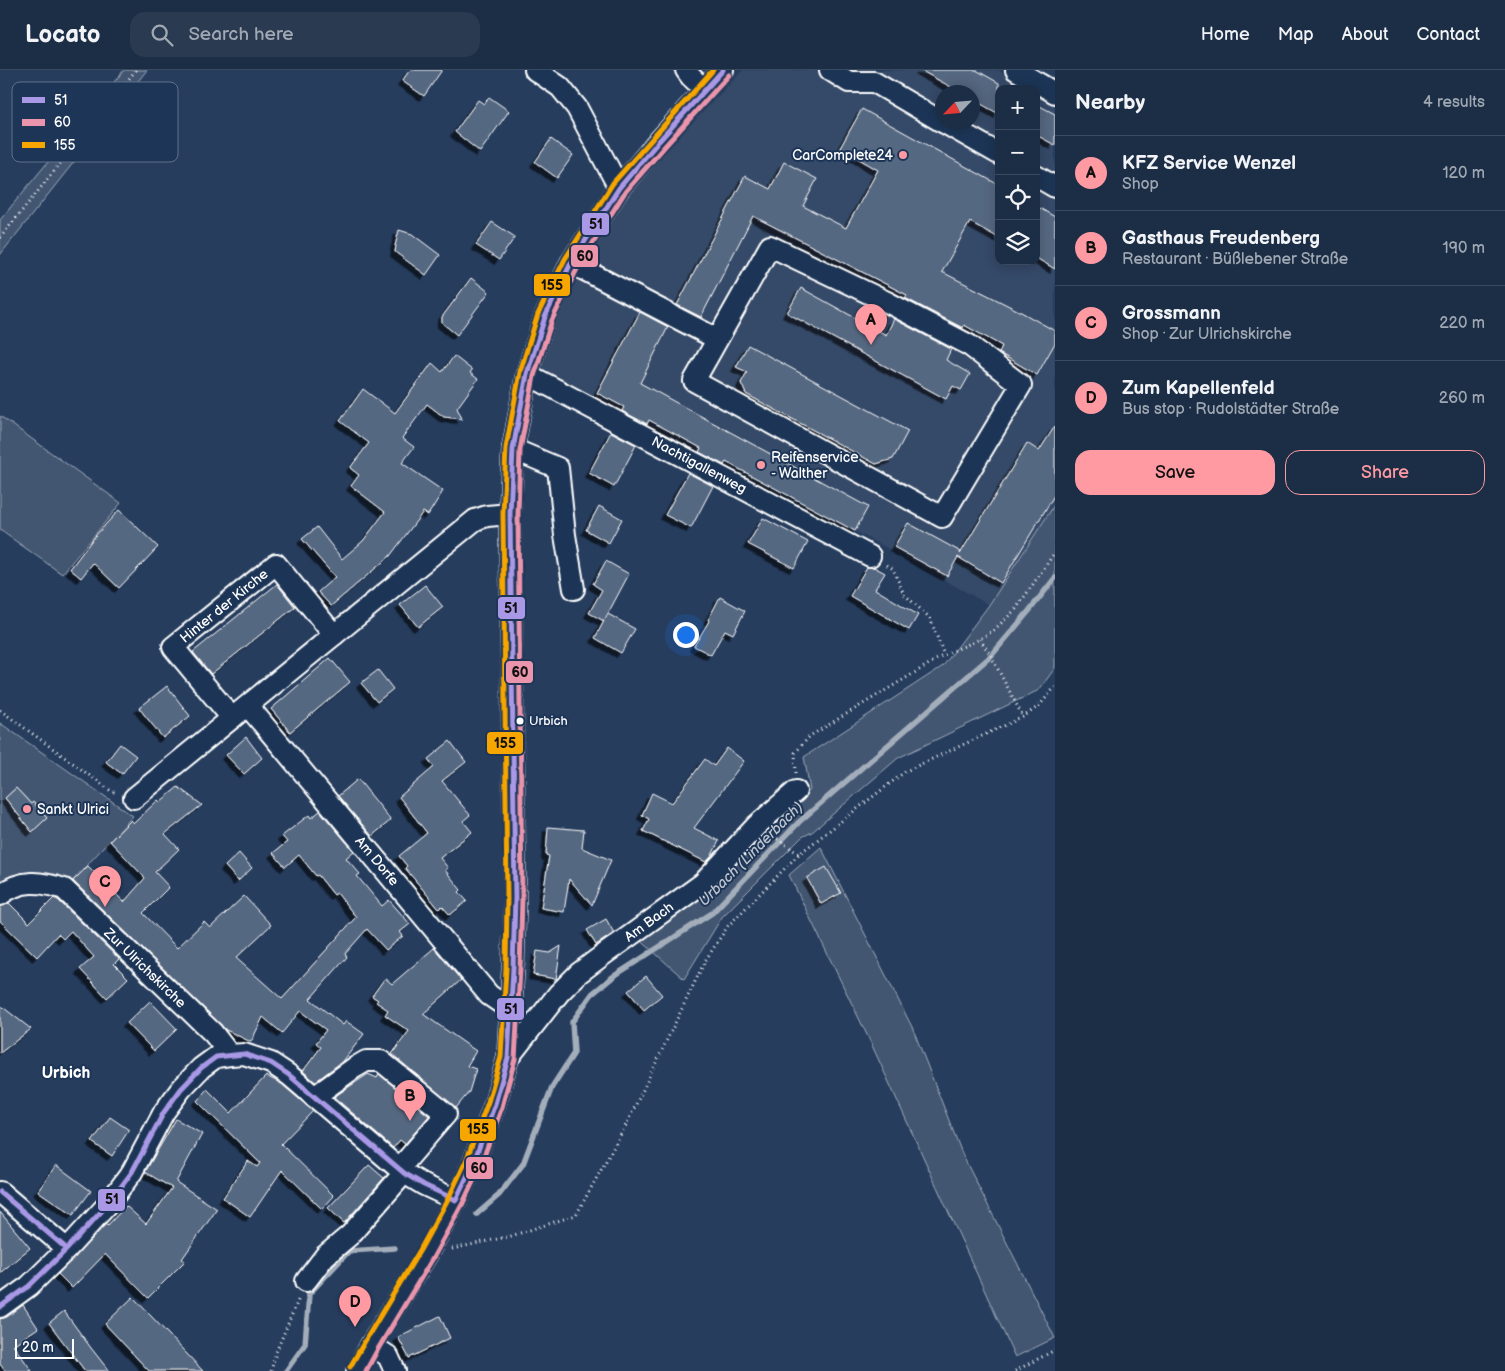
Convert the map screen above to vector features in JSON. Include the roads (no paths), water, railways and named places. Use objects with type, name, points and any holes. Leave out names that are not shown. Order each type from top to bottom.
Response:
[{"type":"street","points":[[535,70],[560,88],[577,108],[619,188]]},
{"type":"street","points":[[686,70],[690,77],[704,90]]},
{"type":"street","points":[[357,1371],[427,1254],[456,1200],[472,1164],[508,1058],[515,898],[510,514],[513,448],[527,374],[545,316],[571,263],[619,188],[723,70]]},
{"type":"street","points":[[830,70],[850,82],[874,82],[935,117]]},
{"type":"street","points":[[1016,70],[1055,93]]},
{"type":"street","points":[[957,130],[995,152]]},
{"type":"street","points":[[1040,178],[1055,187]]},
{"type":"street","points":[[770,246],[887,302],[969,345],[1021,384],[942,517],[694,381],[717,338],[770,246]]},
{"type":"street","points":[[571,263],[717,338]]},
{"type":"street","name":"Nachtigallenweg","points":[[527,374],[870,556]]},
{"type":"street","points":[[513,448],[558,468],[565,535],[574,589]]},
{"type":"street","points":[[134,798],[475,520],[487,516],[510,514]]},
{"type":"street","name":"Hinter der Kirche","points":[[232,718],[173,647],[276,564],[334,635]]},
{"type":"street","name":"Am Dorfe","points":[[248,706],[488,995],[510,1010]]},
{"type":"street","name":"Am Bach","points":[[508,1058],[559,993],[579,973],[703,883],[757,825],[796,791]]},
{"type":"street","name":"Zur Ulrichskirche","points":[[0,895],[8,889],[27,883],[44,883],[64,888],[213,1033],[230,1054]]},
{"type":"street","points":[[0,1307],[29,1286],[67,1249],[109,1203],[132,1172],[164,1112],[201,1068],[216,1057],[244,1054],[271,1063],[289,1075],[402,1171],[424,1185],[456,1200]]},
{"type":"street","points":[[306,1281],[325,1256],[350,1234],[446,1114],[381,1061],[366,1061],[314,1097]]},
{"type":"street","points":[[0,1192],[67,1249]]},
{"type":"street","points":[[371,1345],[388,1356],[395,1371]]},
{"type":"waterway","name":"Urbach (Linderbach)","points":[[477,1214],[499,1195],[523,1164],[552,1087],[574,1053],[572,1022],[592,994],[614,976],[712,913],[799,822],[991,656],[1055,578]]},
{"type":"waterway","name":"Urbach (Linderbach)","points":[[286,1371],[305,1344],[309,1294],[349,1251],[395,1248]]},
{"type":"place","name":"CarComplete24","points":[[903,155]]},
{"type":"place","name":"KFZ Service Wenzel","points":[[871,345]]},
{"type":"place","name":"Reifenservice - Walther","points":[[761,465]]},
{"type":"place","name":"Urbich","points":[[520,721]]},
{"type":"place","name":"Sankt Ulrici","points":[[27,809]]},
{"type":"place","name":"Grossmann","points":[[105,907]]},
{"type":"place","name":"Gasthaus Freudenberg","points":[[410,1121]]},
{"type":"place","name":"Zum Kapellenfeld","points":[[355,1327]]},
{"type":"district","name":"Urbich","points":[[66,1073]]}]
